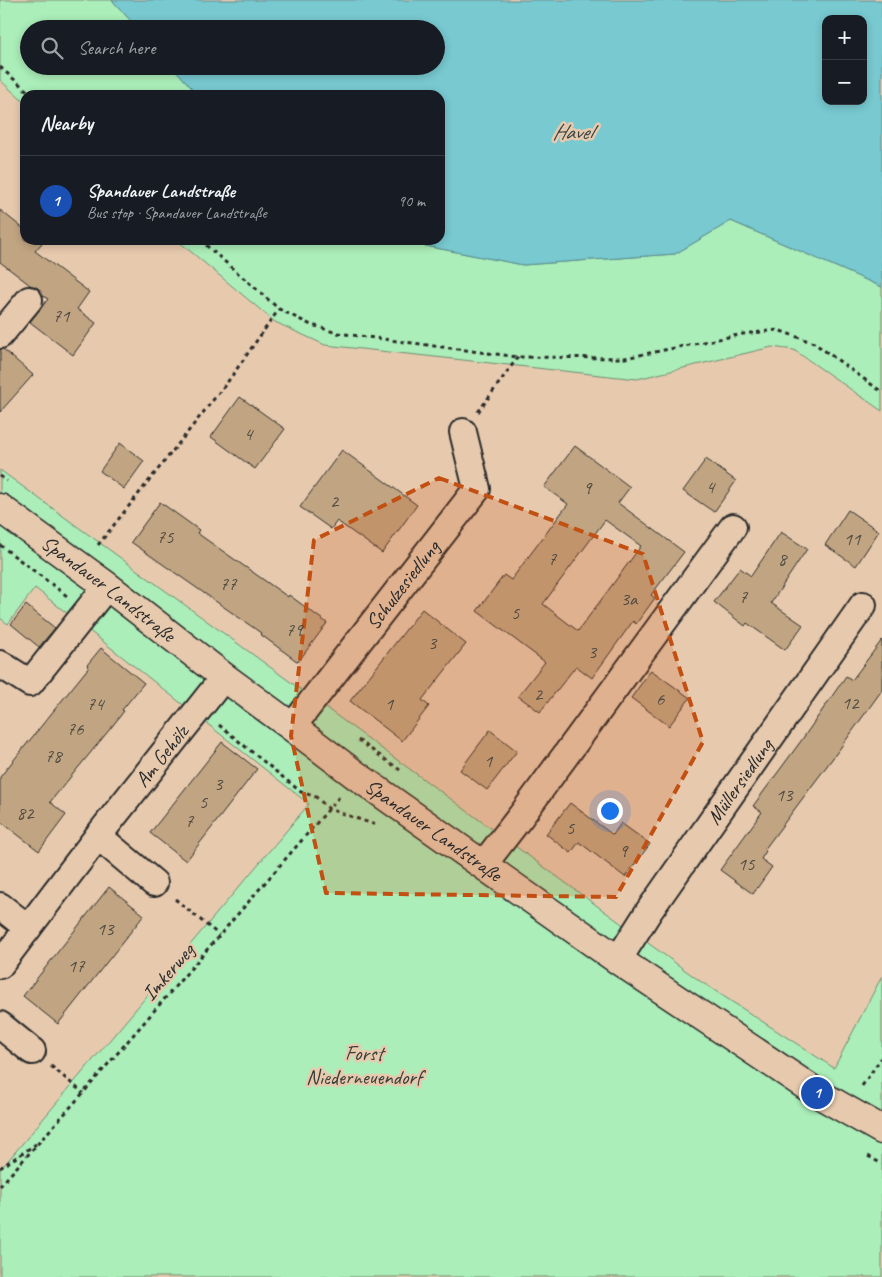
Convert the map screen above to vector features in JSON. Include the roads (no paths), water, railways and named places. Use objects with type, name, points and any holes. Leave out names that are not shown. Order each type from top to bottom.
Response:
[{"type":"main road","name":"Spandauer Landstraße","points":[[0,508],[107,586],[224,677],[357,776],[483,866],[618,960],[817,1093],[882,1130]]},
{"type":"street","points":[[0,335],[29,300]]},
{"type":"street","name":"Schulzesiedlung","points":[[292,727],[477,489],[463,432]]},
{"type":"street","points":[[483,866],[733,527]]},
{"type":"street","points":[[0,664],[30,683],[107,586]]},
{"type":"street","name":"Müllersiedlung","points":[[618,960],[863,605]]},
{"type":"street","name":"Am Gehölz","points":[[0,965],[98,836],[224,677]]},
{"type":"street","points":[[98,836],[154,883]]},
{"type":"street","points":[[0,906],[28,928]]},
{"type":"street","points":[[0,1024],[32,1051]]},
{"type":"water","name":"Havel","points":[[112,0],[882,0],[882,287],[731,221],[675,254],[523,265],[421,245],[445,245],[445,90],[194,90],[180,75],[445,75],[445,20],[130,20]]},
{"type":"place","name":"Spandauer Landstraße","points":[[817,1093]]},
{"type":"park label","name":"Forst Niederneuendorf","points":[[364,1065]]}]
